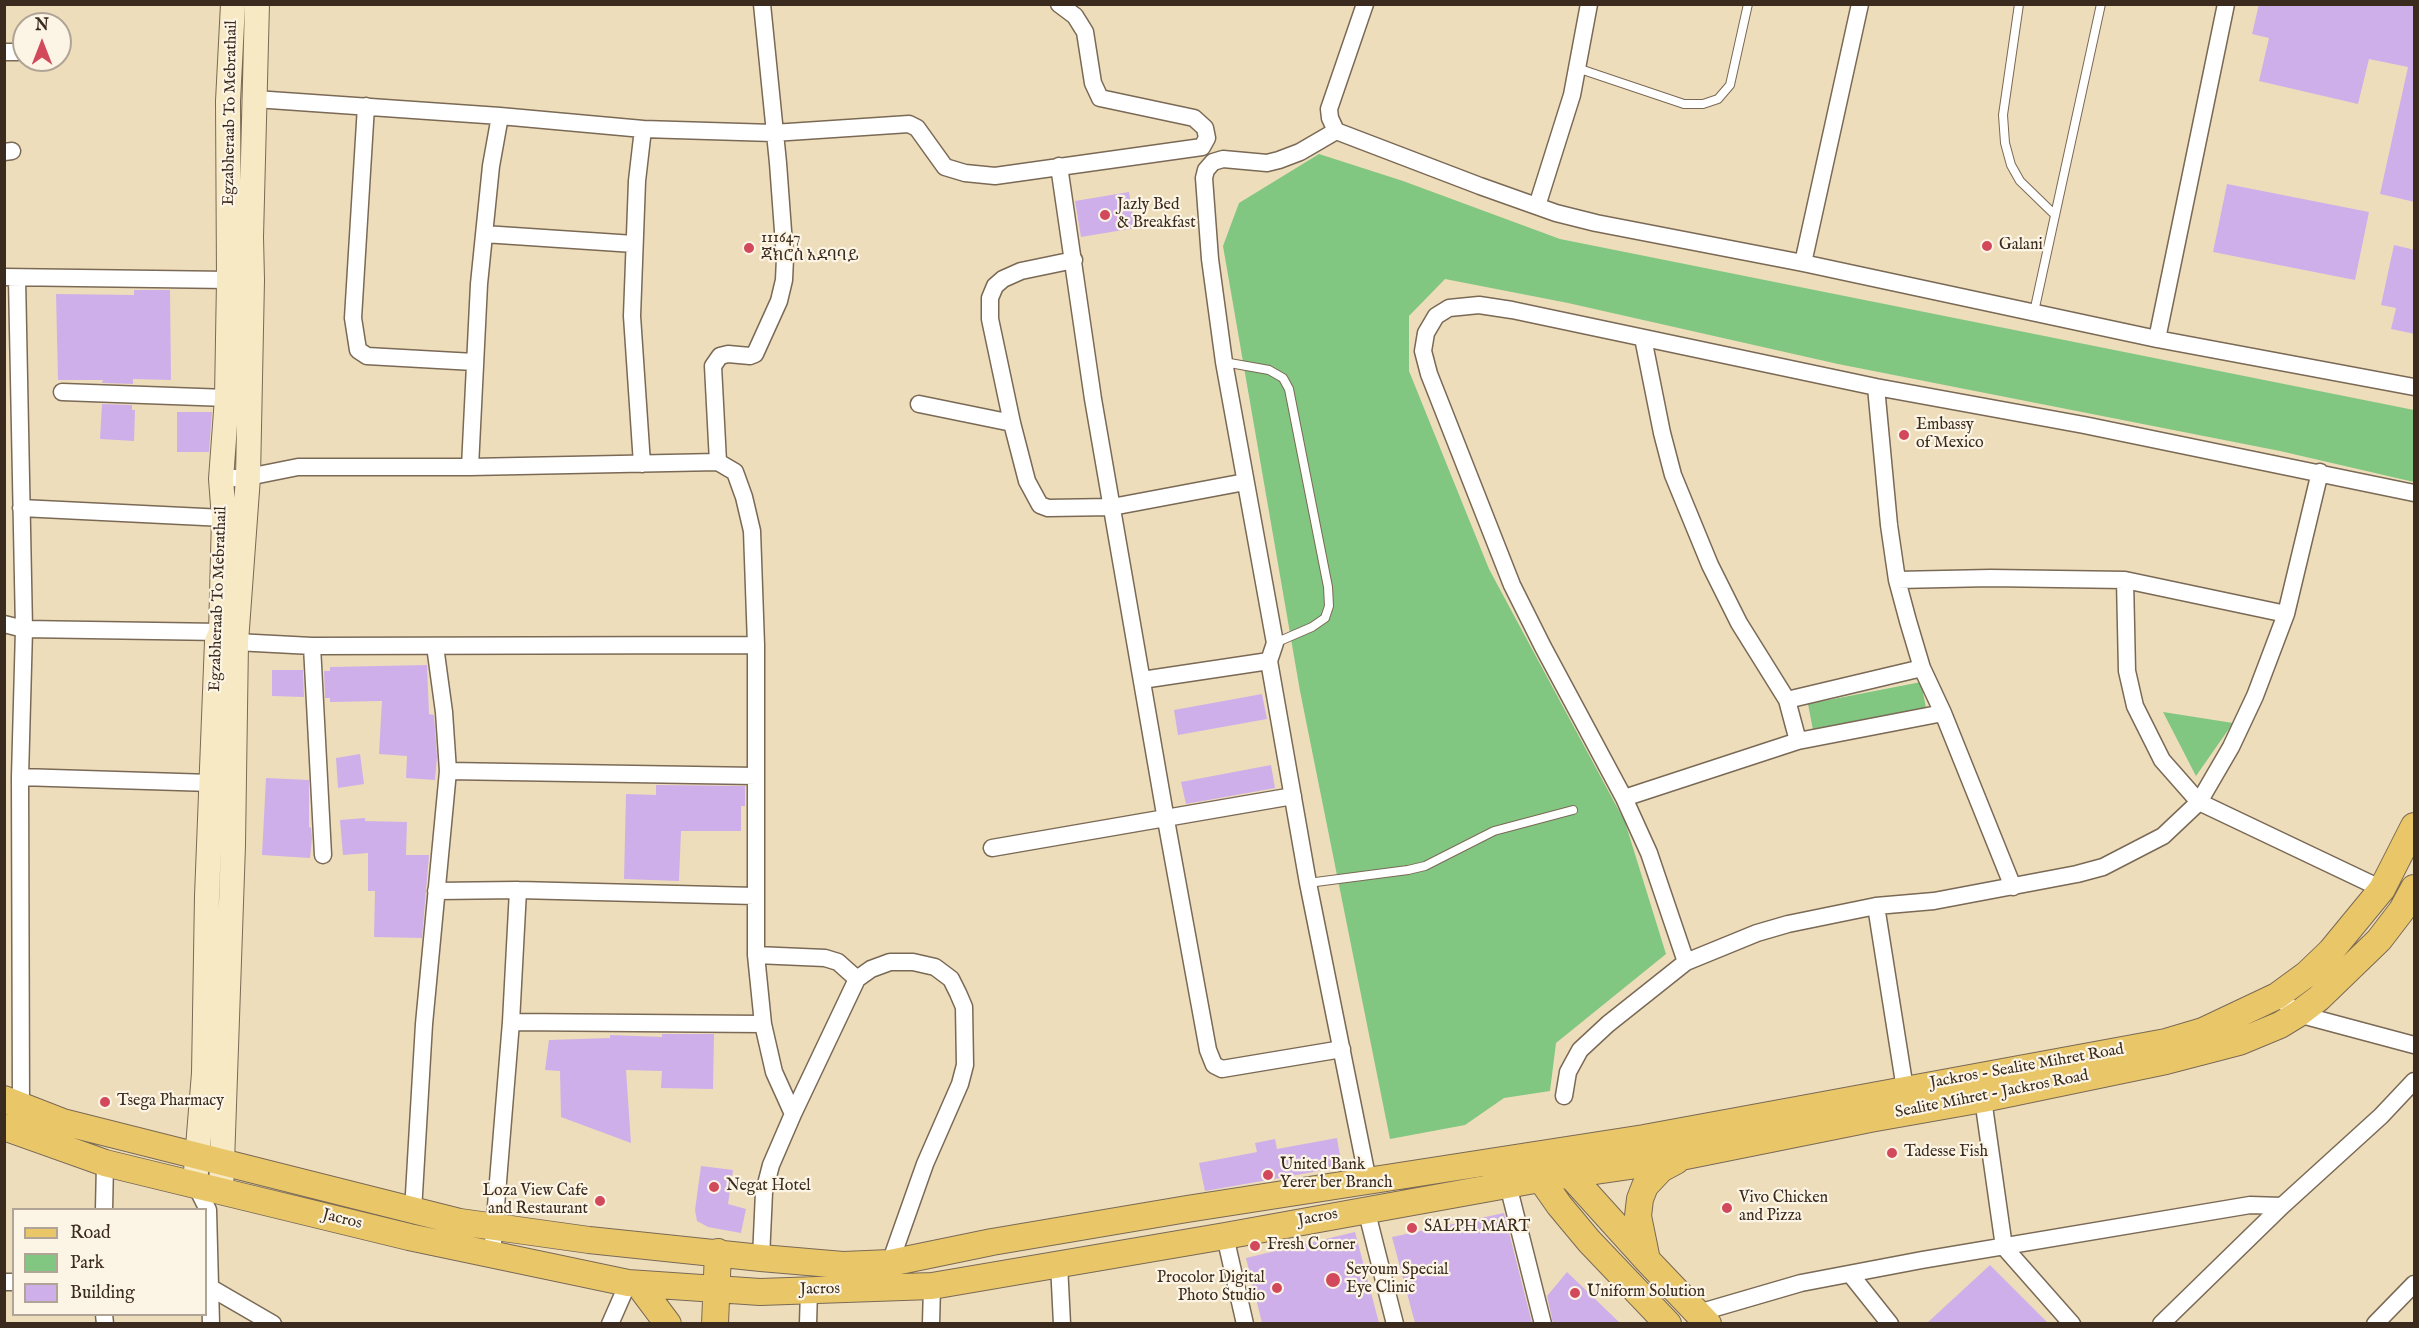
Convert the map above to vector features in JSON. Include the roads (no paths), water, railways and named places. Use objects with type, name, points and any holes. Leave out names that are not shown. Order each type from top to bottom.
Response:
[{"type":"main road","name":"Egzabheraab To Mebrathail","points":[[195,1184],[204,1073],[217,641],[229,637],[221,479],[227,398],[228,101],[233,4]]},
{"type":"main road","points":[[214,1200],[222,1162],[233,845],[229,637],[248,477],[257,4]]},
{"type":"main road","name":"Jackros - Sealite Mihret Road","points":[[1552,1154],[2166,1042],[2203,1031],[2277,996],[2307,974],[2331,951],[2382,889],[2415,826]]},
{"type":"main road","name":"Sealite Mihret - Jackros Road","points":[[1687,1155],[1983,1099],[2166,1061],[2239,1042],[2280,1025],[2298,1014],[2379,940],[2402,910],[2415,888]]},
{"type":"main road","name":"Jacros","points":[[13,1102],[63,1122],[413,1211],[496,1228],[843,1265],[890,1263],[993,1242],[1187,1209],[1552,1154]]},
{"type":"main road","name":"Jacros","points":[[4,1127],[105,1163],[195,1184],[214,1200],[633,1284],[760,1292],[932,1286],[1540,1179],[1652,1163],[1687,1155]]},
{"type":"main road","points":[[1552,1154],[1647,1260],[1703,1318]]},
{"type":"main road","points":[[1647,1260],[1638,1216],[1640,1199],[1645,1186],[1661,1169],[1687,1155]]},
{"type":"main road","points":[[1527,1158],[1559,1205],[1623,1278],[1668,1323]]},
{"type":"main road","points":[[715,1323],[718,1252]]},
{"type":"main road","points":[[633,1284],[668,1323]]},
{"type":"street","points":[[718,462],[713,366],[720,356],[755,354],[779,301],[784,280],[785,258],[778,163],[773,133],[762,4]]},
{"type":"street","points":[[1059,4],[1075,16],[1085,32],[1093,83],[1101,98],[1194,118],[1205,128],[1207,138],[1202,147]]},
{"type":"street","points":[[1336,131],[1329,109],[1365,4]]},
{"type":"street","points":[[1537,206],[1572,95],[1589,4]]},
{"type":"street","points":[[1803,263],[1860,4]]},
{"type":"street","points":[[2157,339],[2226,4]]},
{"type":"street","points":[[255,99],[500,116],[643,129],[773,133],[909,124],[917,128],[945,167],[966,173],[995,176],[1202,147]]},
{"type":"street","points":[[366,106],[353,318],[358,350],[367,356],[474,362]]},
{"type":"street","points":[[470,467],[474,362],[484,234],[500,116]]},
{"type":"street","points":[[642,464],[632,316],[637,181],[643,129]]},
{"type":"street","points":[[1336,131],[1300,152],[1279,160],[1267,163],[1223,159],[1213,162],[1206,170],[1204,178],[1210,259],[1224,362],[1275,643],[1269,661],[1308,883],[1368,1181]]},
{"type":"street","points":[[1336,131],[1537,206],[1596,223],[1803,263],[2157,339],[2415,387]]},
{"type":"street","points":[[1202,147],[1213,162]]},
{"type":"street","points":[[1059,166],[1093,399],[1208,1050],[1214,1065],[1222,1069],[1342,1049]]},
{"type":"street","points":[[484,234],[634,244]]},
{"type":"street","points":[[1074,260],[1021,271],[1003,279],[995,286],[990,298],[990,319],[1012,423],[1027,481],[1040,505],[1048,508],[1112,507],[1245,482]]},
{"type":"street","points":[[13,1102],[12,856],[20,777],[24,629],[11,278],[229,280]]},
{"type":"street","points":[[1686,962],[1649,853],[1624,798],[1512,585],[1429,374],[1423,351],[1426,333],[1436,316],[1449,308],[1479,305],[1512,310],[1876,387],[2320,472],[2415,493]]},
{"type":"street","points":[[1643,338],[1673,475],[1710,565],[1739,623],[1787,700],[1798,741]]},
{"type":"street","points":[[1876,387],[1889,525],[1897,580],[1922,668],[1943,713],[2013,887]]},
{"type":"street","points":[[62,392],[227,398]]},
{"type":"street","points":[[919,404],[1012,423]]},
{"type":"street","points":[[221,479],[248,477],[298,467],[470,467],[718,462],[735,472],[752,531],[756,645],[756,955],[763,1024],[774,1072],[792,1114]]},
{"type":"street","points":[[1564,1096],[1568,1072],[1580,1050],[1608,1024],[1686,962],[1757,933],[1788,924],[1876,906],[1934,901],[2013,887],[2094,869],[2128,856],[2163,836],[2199,802],[2231,747],[2255,696],[2286,614],[2320,472]]},
{"type":"street","points":[[21,508],[224,518]]},
{"type":"street","points":[[1897,580],[1991,578],[2125,580],[2286,614]]},
{"type":"street","points":[[2125,580],[2127,671],[2135,706],[2162,760],[2199,802],[2382,889]]},
{"type":"street","points":[[4,624],[24,629],[229,637],[312,646],[756,645]]},
{"type":"street","points":[[312,646],[323,855]]},
{"type":"street","points":[[413,1211],[424,1024],[448,771],[444,712],[435,646]]},
{"type":"street","points":[[1142,680],[1269,661]]},
{"type":"street","points":[[1787,700],[1922,668]]},
{"type":"street","points":[[1624,798],[1798,741],[1943,713]]},
{"type":"street","points":[[448,771],[756,776]]},
{"type":"street","points":[[20,777],[211,783]]},
{"type":"street","points":[[992,848],[1166,820],[1293,796]]},
{"type":"street","points":[[436,891],[518,890],[755,896]]},
{"type":"street","points":[[492,1255],[511,1022],[518,890]]},
{"type":"street","points":[[1876,906],[1905,1089]]},
{"type":"street","points":[[756,955],[825,958],[838,962],[857,979]]},
{"type":"street","points":[[761,1258],[764,1192],[771,1165],[792,1114],[857,979],[871,969],[890,962],[913,962],[935,967],[951,979],[964,1007],[965,1065],[960,1084],[925,1164],[890,1263]]},
{"type":"street","points":[[2277,996],[2298,1014],[2415,1045]]},
{"type":"street","points":[[511,1022],[763,1024]]},
{"type":"street","points":[[2160,1323],[2282,1206],[2381,1116],[2415,1081]]},
{"type":"street","points":[[1983,1099],[2004,1247],[2072,1323]]},
{"type":"street","points":[[104,1208],[105,1163]]},
{"type":"street","points":[[1508,1185],[1543,1323]]},
{"type":"street","points":[[211,1323],[214,1200]]},
{"type":"street","points":[[1703,1318],[1801,1283],[2250,1205],[2282,1206]]},
{"type":"street","points":[[1366,1209],[1395,1323]]},
{"type":"street","points":[[1226,1236],[1245,1323]]},
{"type":"street","points":[[1059,1264],[1062,1323]]},
{"type":"street","points":[[1851,1275],[1890,1323]]},
{"type":"street","points":[[610,1323],[633,1284]]},
{"type":"street","points":[[2375,1323],[2415,1284]]},
{"type":"street","points":[[931,1323],[932,1286]]},
{"type":"street","points":[[211,1288],[273,1323]]},
{"type":"street","points":[[808,1290],[808,1323]]},
{"type":"lane","points":[[1577,68],[1684,104],[1703,104],[1718,99],[1730,85],[1748,4]]},
{"type":"lane","points":[[2019,4],[2003,115],[2005,143],[2011,165],[2020,181],[2055,215]]},
{"type":"lane","points":[[2034,312],[2101,4]]},
{"type":"lane","points":[[1224,362],[1269,370],[1283,378],[1290,389],[1328,587],[1329,606],[1325,618],[1312,627],[1275,643]]},
{"type":"lane","points":[[1308,883],[1425,866],[1494,831],[1573,810]]},
{"type":"place","name":"Jazly Bed & Breakfast","points":[[1105,215]]},
{"type":"place","name":"Galani","points":[[1987,246]]},
{"type":"place","name":"111647 ጃክሮስ አደባባይ","points":[[749,248]]},
{"type":"place","name":"Embassy of Mexico","points":[[1904,435]]},
{"type":"place","name":"Tsega Pharmacy","points":[[105,1102]]},
{"type":"place","name":"Tadesse Fish","points":[[1892,1153]]},
{"type":"place","name":"United Bank Yerer ber Branch","points":[[1268,1175]]},
{"type":"place","name":"Negat Hotel","points":[[714,1187]]},
{"type":"place","name":"Loza View Cafe and Restaurant","points":[[600,1201]]},
{"type":"place","name":"Vivo Chicken and Pizza","points":[[1727,1208]]},
{"type":"place","name":"SALPH MART","points":[[1412,1228]]},
{"type":"place","name":"Fresh Corner","points":[[1255,1246]]},
{"type":"place","name":"Seyoum Special Eye Clinic","points":[[1333,1280]]},
{"type":"place","name":"Procolor Digital Photo Studio","points":[[1277,1288]]},
{"type":"place","name":"Uniform Solution","points":[[1575,1293]]}]
